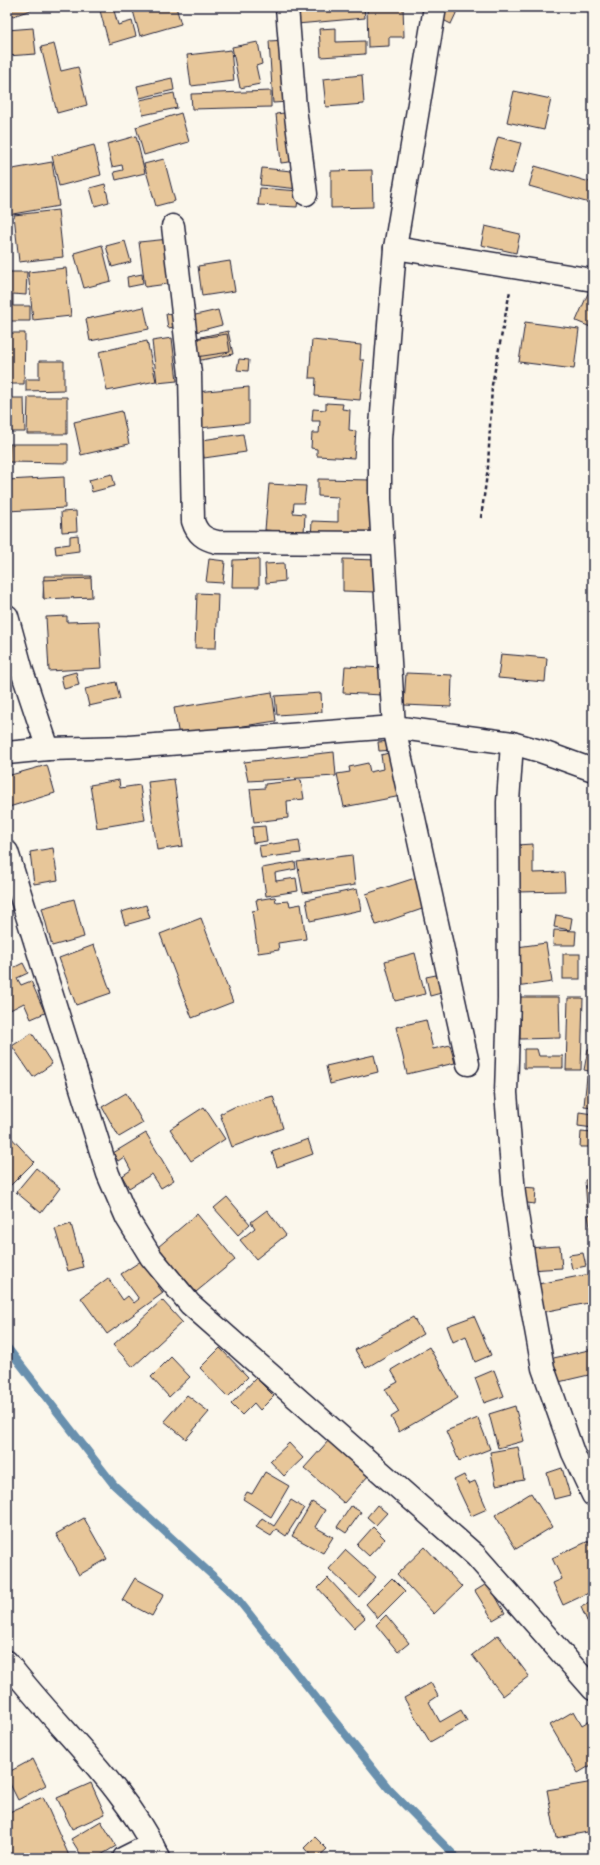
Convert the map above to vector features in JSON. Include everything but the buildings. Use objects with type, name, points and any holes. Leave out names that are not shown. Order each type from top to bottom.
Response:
[{"type":"street","points":[[287,7],[295,108],[306,194]]},
{"type":"street","points":[[435,7],[395,248],[380,439],[382,543],[394,727],[468,1064]]},
{"type":"street","points":[[173,226],[190,374],[193,521],[196,530],[208,540],[217,542],[382,543]]},
{"type":"street","points":[[395,248],[593,280]]},
{"type":"street","points":[[7,616],[22,671],[48,749]]},
{"type":"street","points":[[7,753],[48,749],[129,747],[394,727],[512,743],[540,751],[593,770]]},
{"type":"street","points":[[512,743],[508,802],[509,999],[506,1093],[514,1194],[526,1274],[543,1368],[573,1453],[593,1495]]},
{"type":"street","points":[[7,852],[108,1174],[126,1218],[151,1257],[190,1304],[476,1556],[593,1689]]},
{"type":"street","points":[[7,1662],[24,1684],[116,1789],[137,1818],[155,1851],[124,1858]]},
{"type":"path","points":[[481,518],[488,467],[492,385],[514,267]]},
{"type":"waterway","points":[[7,1347],[114,1485],[236,1597],[389,1789],[457,1858]]}]
